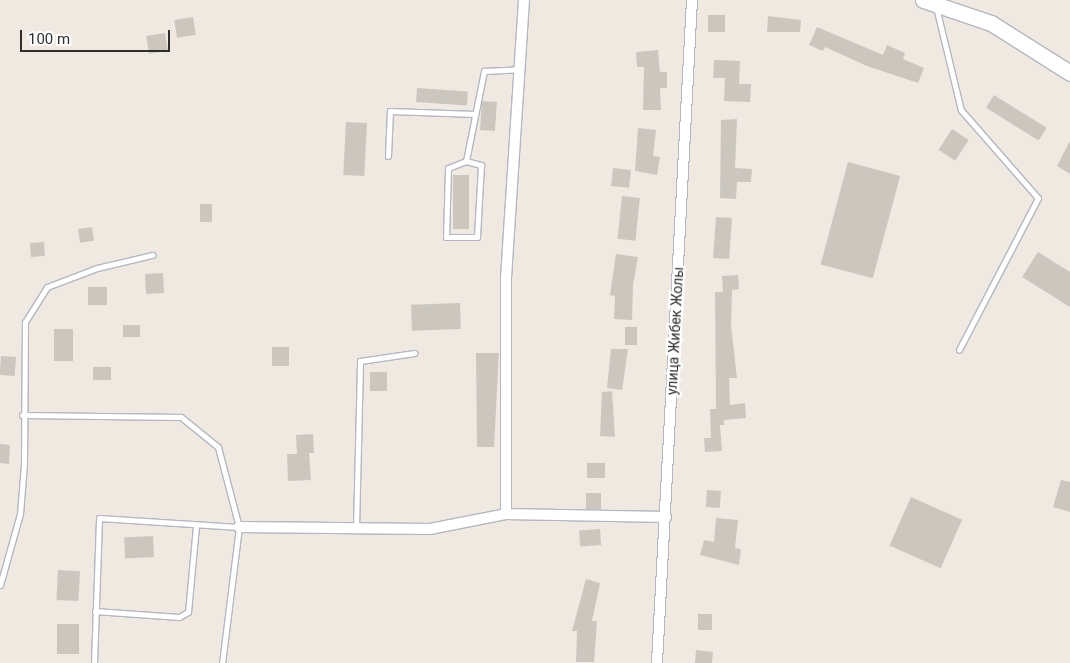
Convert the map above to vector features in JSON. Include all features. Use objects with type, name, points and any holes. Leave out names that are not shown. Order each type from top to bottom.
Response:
[{"type":"main road","points":[[929,2],[991,23],[1070,73]]},
{"type":"street","points":[[506,514],[506,278],[524,0]]},
{"type":"street","name":"улица Жибек Жолы","points":[[657,663],[692,0]]},
{"type":"street","points":[[239,527],[430,529],[506,514],[666,516]]},
{"type":"lane","points":[[929,2],[961,110],[1038,198],[959,350]]},
{"type":"lane","points":[[466,161],[484,71],[520,69]]},
{"type":"lane","points":[[388,156],[390,111],[475,114]]},
{"type":"lane","points":[[466,161],[481,165],[477,237],[446,237],[448,168],[466,161]]},
{"type":"lane","points":[[0,585],[20,514],[24,464],[22,415],[25,322],[47,286],[97,268],[152,255]]},
{"type":"lane","points":[[356,528],[360,361],[414,353]]},
{"type":"lane","points":[[22,415],[181,417],[218,447],[239,527],[222,663]]},
{"type":"lane","points":[[94,663],[100,518],[239,527]]},
{"type":"lane","points":[[95,611],[179,617],[188,612],[196,525]]},
{"type":"building","points":[[708,15],[725,15],[725,32],[708,32]]},
{"type":"building","points":[[768,16],[801,20],[800,32],[767,32]]},
{"type":"building","points":[[193,17],[196,35],[177,38],[174,20]]},
{"type":"building","points":[[817,27],[883,55],[887,45],[905,53],[903,59],[924,68],[918,83],[867,66],[825,47],[823,51],[809,45]]},
{"type":"building","points":[[165,33],[168,51],[149,54],[146,36]]},
{"type":"building","points":[[658,50],[660,72],[667,72],[667,88],[660,88],[661,110],[643,110],[644,67],[637,67],[636,52]]},
{"type":"building","points":[[714,60],[740,61],[739,84],[751,84],[750,102],[724,101],[725,78],[713,78]]},
{"type":"building","points":[[417,88],[468,92],[467,106],[416,102]]},
{"type":"building","points":[[994,95],[1047,128],[1039,141],[986,108]]},
{"type":"building","points":[[482,101],[497,102],[495,131],[480,130]]},
{"type":"building","points":[[737,119],[735,168],[752,169],[751,182],[737,182],[736,199],[720,198],[721,120]]},
{"type":"building","points":[[346,122],[367,123],[364,176],[343,175]]},
{"type":"building","points":[[638,128],[656,130],[653,156],[660,157],[657,175],[635,171]]},
{"type":"building","points":[[952,129],[969,140],[955,161],[938,150]]},
{"type":"building","points":[[1070,141],[1070,174],[1057,166]]},
{"type":"building","points":[[848,162],[900,176],[873,278],[821,264]]},
{"type":"building","points":[[613,168],[631,170],[629,188],[611,186]]},
{"type":"building","points":[[453,175],[469,175],[469,229],[453,229]]},
{"type":"building","points":[[622,196],[640,198],[635,241],[618,239]]},
{"type":"building","points":[[200,204],[212,204],[212,222],[200,222]]},
{"type":"building","points":[[716,217],[732,218],[729,259],[713,258]]},
{"type":"building","points":[[92,227],[94,241],[80,243],[78,229]]},
{"type":"building","points":[[44,242],[45,256],[31,257],[30,243]]},
{"type":"building","points":[[1038,252],[1070,272],[1070,307],[1022,277]]},
{"type":"building","points":[[616,254],[638,257],[633,285],[632,320],[614,319],[615,296],[610,295]]},
{"type":"building","points":[[163,273],[164,293],[146,294],[145,274]]},
{"type":"building","points":[[738,275],[739,289],[732,290],[731,325],[737,378],[729,378],[730,405],[745,403],[746,418],[724,420],[724,425],[720,425],[722,451],[705,452],[704,438],[711,438],[710,409],[716,409],[715,292],[723,292],[722,276]]},
{"type":"building","points":[[88,287],[107,287],[107,305],[88,305]]},
{"type":"building","points":[[460,303],[461,329],[412,331],[411,305]]},
{"type":"building","points":[[123,325],[140,325],[140,337],[123,337]]},
{"type":"building","points":[[625,327],[637,327],[637,345],[625,345]]},
{"type":"building","points":[[54,329],[73,329],[73,361],[54,361]]},
{"type":"building","points":[[272,347],[289,347],[289,366],[272,366]]},
{"type":"building","points":[[611,349],[628,349],[622,390],[607,388]]},
{"type":"building","points":[[476,353],[499,353],[494,447],[477,447]]},
{"type":"building","points":[[1,356],[16,357],[15,376],[0,375]]},
{"type":"building","points":[[93,367],[111,367],[111,380],[93,380]]},
{"type":"building","points":[[370,372],[387,372],[387,391],[370,391]]},
{"type":"building","points":[[612,391],[615,437],[600,436],[602,392]]},
{"type":"building","points":[[313,434],[314,453],[309,453],[311,480],[288,481],[287,454],[297,454],[296,435]]},
{"type":"building","points":[[0,444],[10,445],[9,464],[0,463]]},
{"type":"building","points":[[587,463],[605,463],[605,478],[587,478]]},
{"type":"building","points":[[1061,480],[1070,482],[1070,512],[1053,507]]},
{"type":"building","points":[[707,490],[721,491],[720,508],[706,507]]},
{"type":"building","points":[[586,493],[601,493],[601,509],[586,509]]},
{"type":"building","points":[[911,497],[962,520],[941,568],[889,545]]},
{"type":"building","points":[[716,518],[738,520],[735,548],[741,549],[739,565],[700,555],[704,540],[714,542]]},
{"type":"building","points":[[600,529],[601,545],[580,546],[579,530]]},
{"type":"building","points":[[153,536],[154,557],[125,558],[124,538]]},
{"type":"building","points":[[58,570],[80,571],[78,601],[56,600]]},
{"type":"building","points":[[586,579],[600,583],[592,621],[597,621],[594,662],[576,662],[577,631],[572,631]]},
{"type":"building","points":[[698,614],[712,614],[712,630],[698,630]]},
{"type":"building","points":[[57,624],[79,624],[79,654],[57,654]]},
{"type":"building","points":[[696,650],[713,652],[712,663],[695,663]]}]
